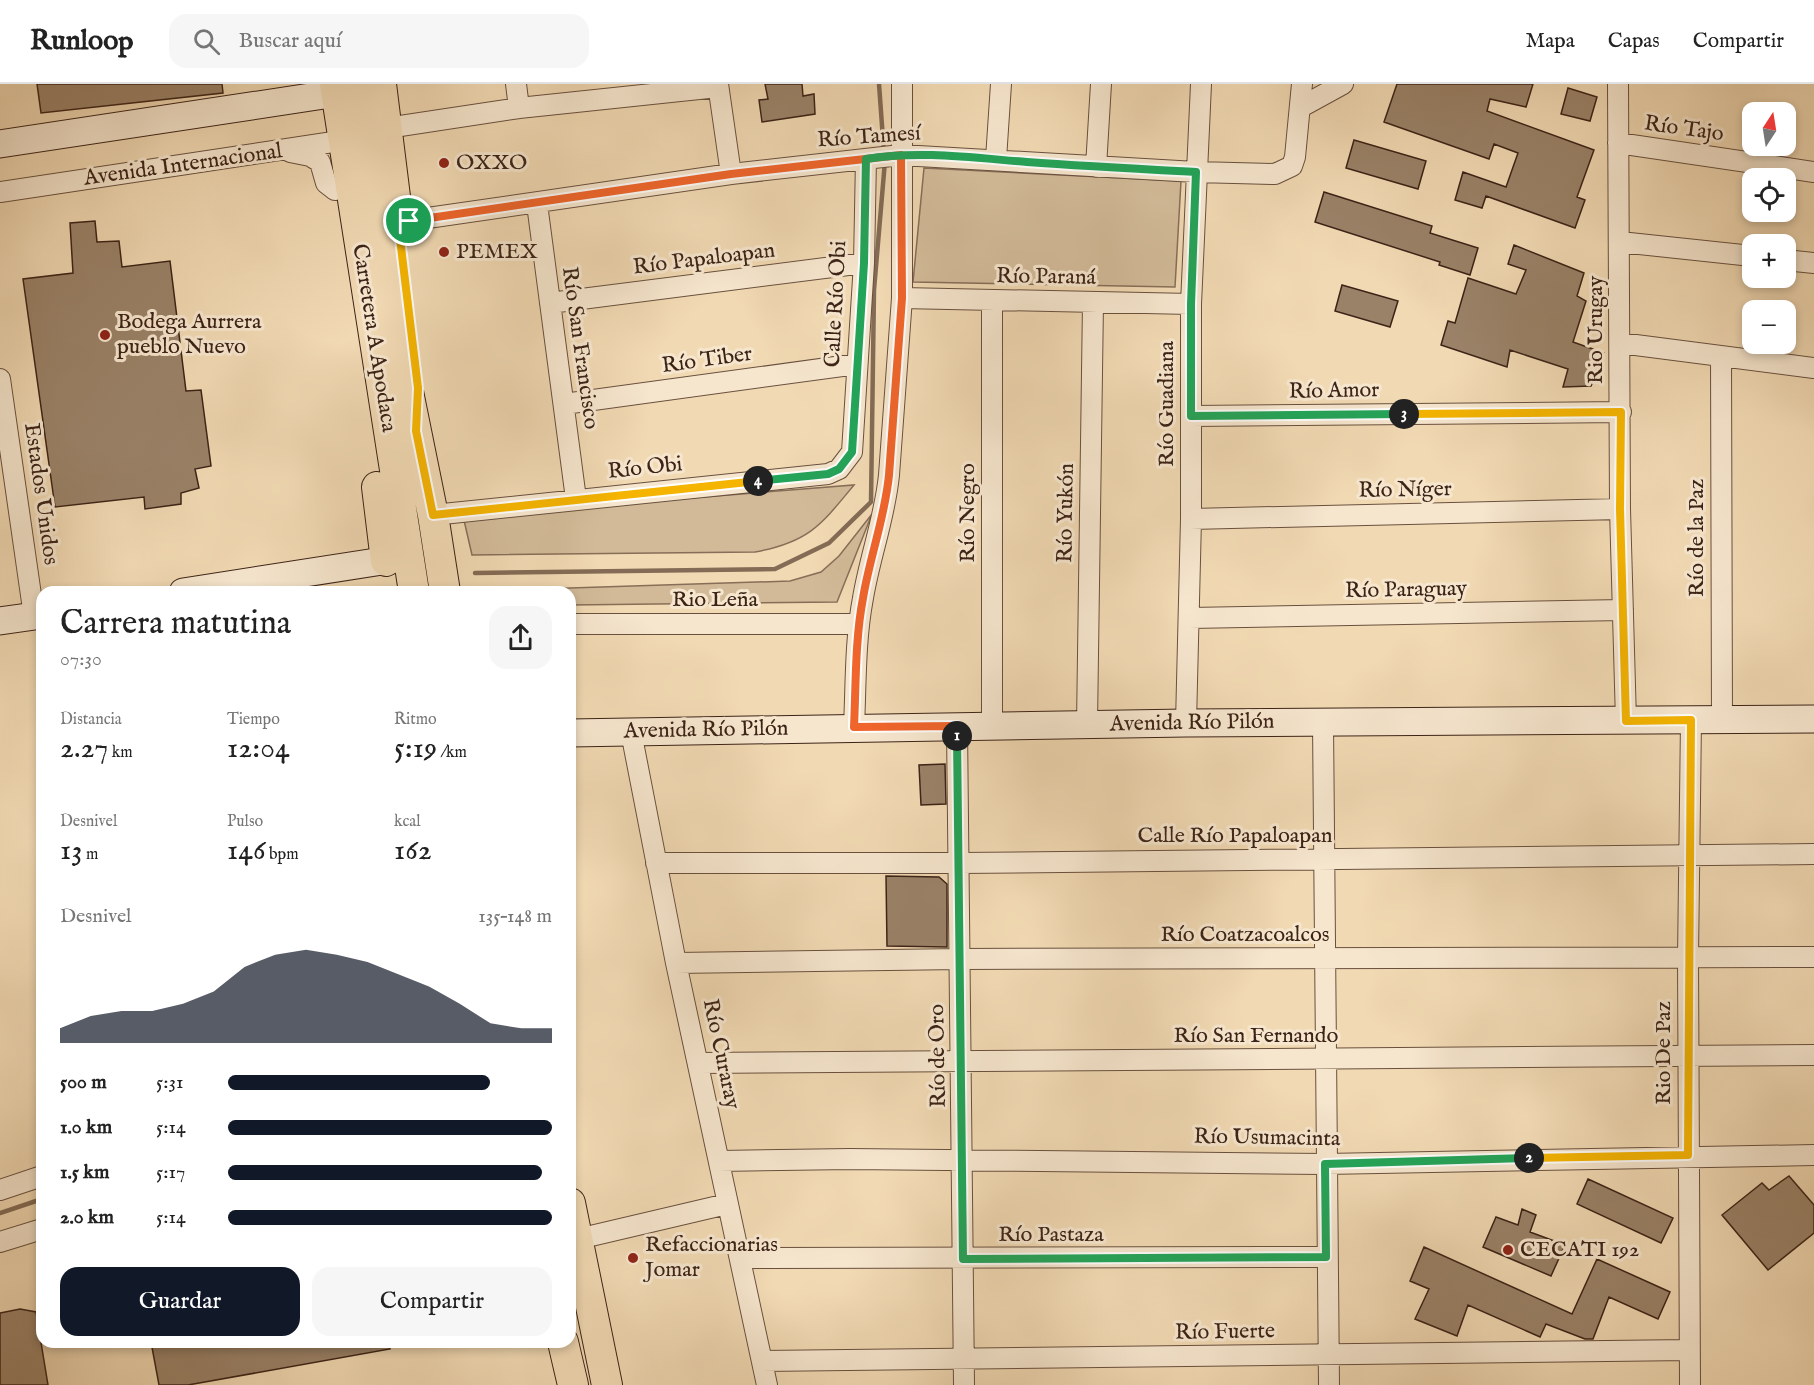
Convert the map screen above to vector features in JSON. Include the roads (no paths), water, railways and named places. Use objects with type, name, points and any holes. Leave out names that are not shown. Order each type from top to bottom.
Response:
[{"type":"main road","points":[[0,144],[344,88],[398,559],[222,586]]},
{"type":"main road","name":"Carretera A Apodaca","points":[[344,88],[398,559],[411,586]]},
{"type":"main road","name":"Carretera A Apodaca","points":[[351,150],[388,224],[418,388],[416,431],[444,586]]},
{"type":"main road","points":[[0,621],[36,615]]},
{"type":"main road","name":"Avenida Río Pilón","points":[[576,732],[1087,724],[1814,719]]},
{"type":"main road","points":[[576,1217],[585,1237],[621,1385]]},
{"type":"main road","points":[[585,1237],[606,1385]]},
{"type":"main road","points":[[564,1348],[573,1385]]},
{"type":"street","points":[[516,84],[519,108]]},
{"type":"street","points":[[854,727],[859,624],[863,596],[887,500],[902,298],[898,156],[902,84]]},
{"type":"street","points":[[996,159],[1001,84]]},
{"type":"street","points":[[1096,167],[1101,84]]},
{"type":"street","name":"Río Guadiana","points":[[1186,723],[1190,618],[1191,304],[1201,84]]},
{"type":"street","points":[[1300,107],[1302,84]]},
{"type":"street","points":[[1300,107],[1342,84]]},
{"type":"street","name":"Rio Urugay","points":[[1618,84],[1620,509],[1626,721]]},
{"type":"street","points":[[718,86],[731,174]]},
{"type":"street","name":"Avenida Internacional","points":[[0,192],[279,151],[351,150],[519,108],[620,90],[718,86]]},
{"type":"street","name":"Río Tamesí","points":[[388,224],[731,174],[898,156],[1275,174],[1292,166],[1296,157],[1300,107]]},
{"type":"street","name":"Río Tajo","points":[[1618,143],[1814,172]]},
{"type":"street","points":[[279,151],[296,152],[320,162],[326,183],[351,150]]},
{"type":"street","name":"Calle Río Obi","points":[[852,452],[870,159]]},
{"type":"street","name":"Río San Francisco","points":[[537,204],[576,499]]},
{"type":"street","points":[[1620,242],[1742,255]]},
{"type":"street","points":[[1796,261],[1814,263]]},
{"type":"street","name":"Río Papaloapan","points":[[550,303],[864,263]]},
{"type":"street","name":"Río Paraná","points":[[902,298],[1191,304]]},
{"type":"street","name":"Río Negro","points":[[992,300],[992,726]]},
{"type":"street","name":"Río Yukón","points":[[1087,724],[1093,302]]},
{"type":"street","points":[[1620,344],[1814,368]]},
{"type":"street","name":"Río de la Paz","points":[[1721,356],[1722,720]]},
{"type":"street","name":"Río Tiber","points":[[564,404],[857,364]]},
{"type":"street","name":"Estados Unidos","points":[[0,379],[36,603]]},
{"type":"street","name":"Río Amor","points":[[1191,416],[1621,412]]},
{"type":"street","name":"Río Obi","points":[[433,515],[828,474],[839,469],[852,452]]},
{"type":"street","name":"Río Níger","points":[[1191,519],[1620,509]]},
{"type":"street","name":"Río Paraguay","points":[[1190,618],[1623,610]]},
{"type":"street","name":"Rio Leña","points":[[576,624],[859,624]]},
{"type":"street","name":"Rio De Paz","points":[[1690,1385],[1688,958],[1691,720]]},
{"type":"street","points":[[1323,722],[1325,1164],[1329,1385]]},
{"type":"street","name":"Río de Oro","points":[[957,726],[964,1160],[964,1385]]},
{"type":"street","name":"Río Curaray","points":[[631,732],[676,963],[767,1385]]},
{"type":"street","name":"Calle Río Papaloapan","points":[[656,863],[959,863],[1814,854]]},
{"type":"street","name":"Río Coatzacoalcos","points":[[676,963],[960,959],[1814,957]]},
{"type":"street","name":"Río San Fernando","points":[[699,1063],[1814,1055]]},
{"type":"street","name":"Río Usumacinta","points":[[719,1161],[964,1160],[1325,1164],[1688,1155],[1814,1155]]},
{"type":"street","points":[[0,1190],[36,1178]]},
{"type":"street","points":[[585,1237],[727,1204]]},
{"type":"street","points":[[0,1242],[36,1231]]},
{"type":"street","name":"Río Pastaza","points":[[740,1258],[1326,1257]]},
{"type":"street","name":"Río Fuerte","points":[[762,1361],[1689,1350]]},
{"type":"waterway","points":[[879,84],[884,153]]},
{"type":"waterway","points":[[475,573],[775,569],[829,543],[871,502],[874,290],[885,161]]},
{"type":"waterway","points":[[0,1213],[36,1201]]},
{"type":"place","name":"OXXO","points":[[444,163]]},
{"type":"place","name":"PEMEX","points":[[444,252]]},
{"type":"place","name":"Bodega Aurrera pueblo Nuevo","points":[[105,335]]},
{"type":"place","name":"CECATI 192","points":[[1508,1250]]},
{"type":"place","name":"Refaccionarias Jomar","points":[[633,1258]]}]
